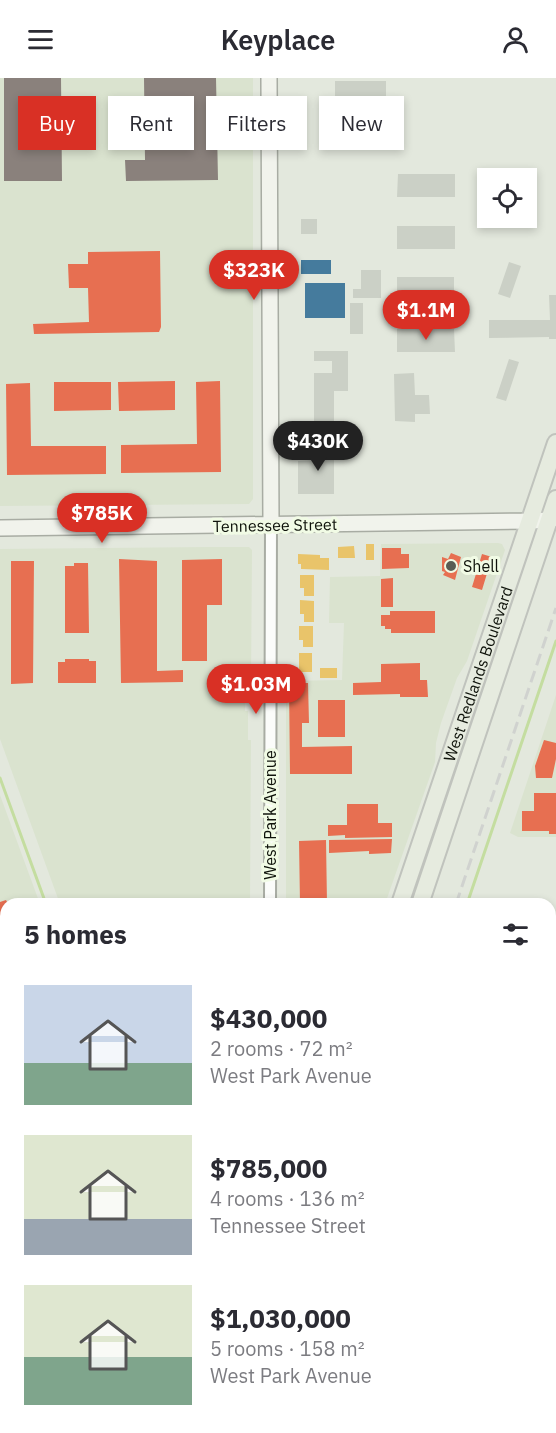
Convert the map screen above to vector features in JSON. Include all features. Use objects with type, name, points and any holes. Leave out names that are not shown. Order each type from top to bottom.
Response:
[{"type":"main road","name":"West Park Avenue","points":[[269,78],[271,525]]},
{"type":"main road","name":"West Redlands Boulevard","points":[[402,898],[556,443]]},
{"type":"main road","name":"West Redlands Boulevard","points":[[422,898],[554,521],[556,500]]},
{"type":"main road","name":"Tennessee Street","points":[[0,528],[554,521]]},
{"type":"street","name":"West Park Avenue","points":[[270,898],[271,525]]},
{"type":"shaded area","points":[[0,78],[253,78],[253,96],[206,96],[206,150],[253,150],[253,499],[249,504],[0,506]]},
{"type":"shaded area","points":[[498,543],[502,544],[505,550],[467,661],[457,678],[441,723],[436,743],[435,762],[387,898],[286,898],[286,681],[342,680],[344,623],[329,623],[330,577],[380,576],[381,544]]},
{"type":"shaded area","points":[[249,547],[252,550],[251,682],[236,682],[235,699],[236,703],[245,703],[245,711],[248,711],[248,740],[251,740],[250,898],[58,898],[0,739],[0,549]]},
{"type":"shaded area","points":[[556,695],[556,837],[518,837],[510,833]]},
{"type":"shaded area","points":[[0,795],[38,898],[0,898]]},
{"type":"building: Homes","points":[[366,544],[374,544],[374,560],[366,560]]},
{"type":"building: Homes","points":[[354,546],[355,558],[338,558],[338,547]]},
{"type":"building: Homes","points":[[298,554],[320,555],[320,558],[329,558],[329,570],[301,569],[301,564],[298,564]]},
{"type":"building: Homes","points":[[300,575],[314,575],[314,596],[304,596],[304,588],[300,588]]},
{"type":"building: Homes","points":[[300,600],[314,601],[314,622],[304,622],[304,614],[300,614]]},
{"type":"building: Homes","points":[[299,626],[313,626],[313,647],[303,647],[303,640],[299,640]]},
{"type":"building: Homes","points":[[299,653],[312,653],[312,672],[299,672]]},
{"type":"building: Homes","points":[[320,668],[337,668],[337,678],[320,678]]},
{"type":"building: Shops","points":[[160,251],[161,327],[159,332],[34,334],[33,324],[89,322],[88,288],[69,288],[68,264],[88,264],[88,252]]},
{"type":"building: Shops","points":[[175,381],[175,410],[119,411],[118,382]]},
{"type":"building: Shops","points":[[220,381],[221,472],[121,473],[121,445],[197,444],[196,382]]},
{"type":"building: Shops","points":[[54,382],[111,382],[111,410],[54,411]]},
{"type":"building: Shops","points":[[30,383],[31,446],[106,446],[106,474],[7,475],[6,384]]},
{"type":"building: Shops","points":[[382,548],[401,548],[401,554],[409,554],[409,568],[382,569]]},
{"type":"building: Shops","name":"Shell","points":[[451,553],[461,557],[455,580],[443,575],[445,572],[442,571],[442,557],[448,559]]},
{"type":"building: Shops","name":"Shell","points":[[482,554],[492,557],[482,590],[472,587]]},
{"type":"building: Shops","points":[[119,559],[157,561],[157,671],[183,670],[183,682],[121,683]]},
{"type":"building: Shops","points":[[222,559],[222,605],[207,605],[207,661],[182,661],[182,560]]},
{"type":"building: Shops","points":[[11,561],[34,561],[33,683],[11,684]]},
{"type":"building: Shops","points":[[74,563],[88,563],[89,633],[65,633],[65,566],[74,566]]},
{"type":"building: Shops","points":[[393,578],[393,607],[381,607],[381,579]]},
{"type":"building: Shops","points":[[390,611],[435,611],[435,633],[391,633],[391,629],[381,626],[381,615],[390,615]]},
{"type":"building: Shops","points":[[65,659],[96,661],[96,683],[58,683],[58,662],[65,662]]},
{"type":"building: Shops","points":[[420,663],[420,680],[427,680],[428,697],[400,697],[400,694],[353,695],[353,683],[381,682],[381,664]]},
{"type":"building: Shops","points":[[289,683],[308,683],[309,723],[302,723],[302,747],[352,746],[352,774],[290,774]]},
{"type":"building: Shops","points":[[318,700],[345,700],[345,737],[318,737]]},
{"type":"building: Shops","points":[[544,740],[556,743],[556,759],[552,778],[536,778],[535,766]]},
{"type":"building: Shops","points":[[534,793],[556,793],[556,834],[549,834],[549,831],[522,831],[522,811],[534,811]]},
{"type":"building: Shops","points":[[347,804],[378,804],[378,823],[392,823],[392,837],[328,836],[328,825],[347,825]]},
{"type":"building: Shops","points":[[392,839],[391,853],[369,854],[369,851],[329,853],[329,840]]},
{"type":"building: Shops","points":[[326,840],[327,898],[300,898],[299,841]]},
{"type":"building: Public","points":[[301,260],[331,260],[331,274],[301,274]]},
{"type":"building: Public","points":[[305,283],[345,283],[345,318],[305,318]]},
{"type":"building: Industry","points":[[4,78],[61,78],[61,96],[18,96],[18,150],[62,150],[62,181],[4,181]]},
{"type":"building: Industry","points":[[144,78],[216,78],[216,96],[206,96],[206,150],[217,150],[218,180],[126,181],[125,160],[145,160],[145,150],[194,150],[194,96],[144,96]]},
{"type":"building: Other","points":[[335,81],[386,81],[386,96],[335,96]]},
{"type":"building: Other","points":[[398,174],[455,174],[455,197],[397,197]]},
{"type":"building: Other","points":[[301,219],[317,219],[317,234],[301,234]]},
{"type":"building: Other","points":[[397,226],[455,226],[455,249],[397,249]]},
{"type":"building: Other","points":[[509,262],[521,266],[510,298],[498,294]]},
{"type":"building: Other","points":[[361,270],[381,270],[381,298],[353,298],[353,289],[361,289]]},
{"type":"building: Other","points":[[397,277],[454,277],[454,301],[397,300]]},
{"type":"building: Other","points":[[549,295],[556,295],[556,339],[549,339],[549,337],[489,338],[489,320],[550,320]]},
{"type":"building: Other","points":[[350,303],[363,303],[363,334],[350,334]]},
{"type":"building: Other","points":[[397,329],[454,329],[455,352],[397,352]]},
{"type":"building: Other","points":[[314,351],[348,351],[348,391],[334,391],[334,421],[314,421],[314,373],[332,373],[332,361],[314,361]]},
{"type":"building: Other","points":[[509,359],[519,362],[506,401],[496,398]]},
{"type":"building: Other","points":[[414,373],[415,395],[429,395],[430,414],[415,414],[415,422],[395,421],[394,374]]},
{"type":"building: Other","points":[[314,444],[334,444],[334,494],[298,494],[298,461],[314,460]]},
{"type":"waterway","points":[[469,898],[556,641]]},
{"type":"waterway","points":[[0,778],[44,898]]},
{"type":"railway","points":[[458,898],[556,608]]},
{"type":"place","name":"Shell","points":[[451,566]]}]
